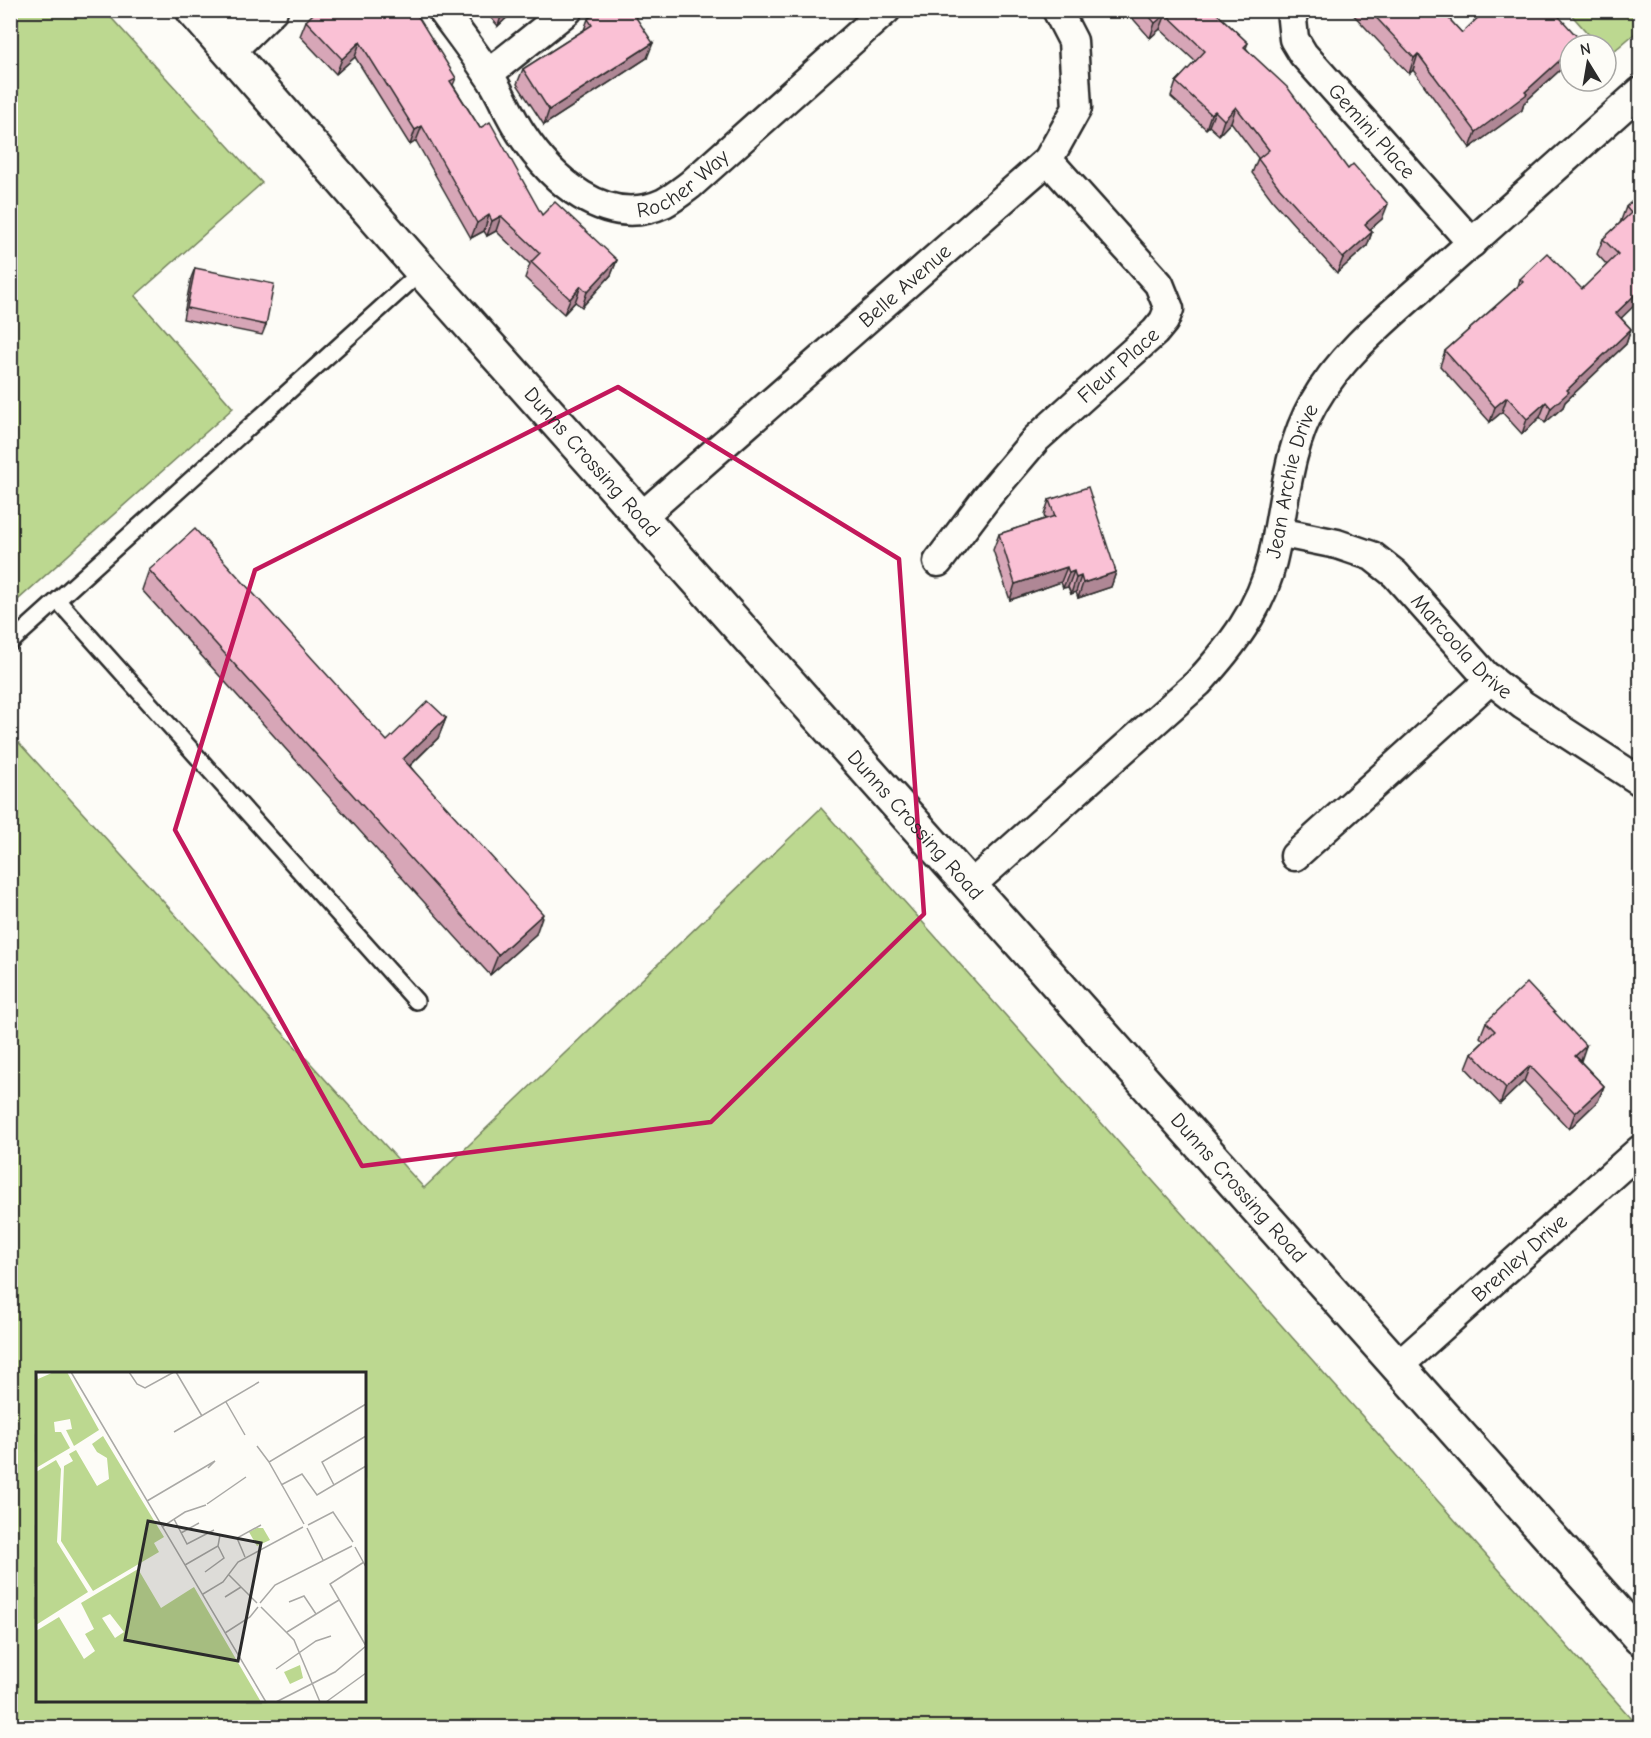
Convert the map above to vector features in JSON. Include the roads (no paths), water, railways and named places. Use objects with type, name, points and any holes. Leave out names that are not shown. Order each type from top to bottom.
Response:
[{"type":"street","name":"Dunns Crossing Road","points":[[193,10],[422,271],[1641,1638]]},
{"type":"street","points":[[223,44],[241,10]]},
{"type":"street","points":[[223,44],[273,10]]},
{"type":"street","name":"Rocher Way","points":[[442,10],[488,74],[522,135],[563,183],[586,200],[610,208],[637,210],[663,203],[690,185],[886,10]]},
{"type":"street","points":[[488,74],[568,10]]},
{"type":"street","name":"Belle Avenue","points":[[641,517],[1048,160],[1077,108],[1073,41],[1057,10]]},
{"type":"street","name":"Gemini Place","points":[[1291,10],[1294,39],[1303,54],[1472,243]]},
{"type":"street","name":"Jean Archie Drive","points":[[970,886],[1198,683],[1226,652],[1254,609],[1272,563],[1289,467],[1301,430],[1313,403],[1335,373],[1380,325],[1641,92]]},
{"type":"street","name":"Fleur Place","points":[[938,562],[987,497],[1036,439],[1155,332],[1164,321],[1169,309],[1159,284],[1048,160]]},
{"type":"street","name":"Marcoola Drive","points":[[1278,532],[1337,544],[1372,556],[1395,574],[1491,679],[1522,705],[1641,781]]},
{"type":"street","points":[[1295,856],[1491,679]]},
{"type":"street","name":"Brenley Drive","points":[[1397,1367],[1641,1150]]},
{"type":"lane","points":[[10,643],[422,271]]},
{"type":"lane","points":[[58,601],[416,1000]]}]
